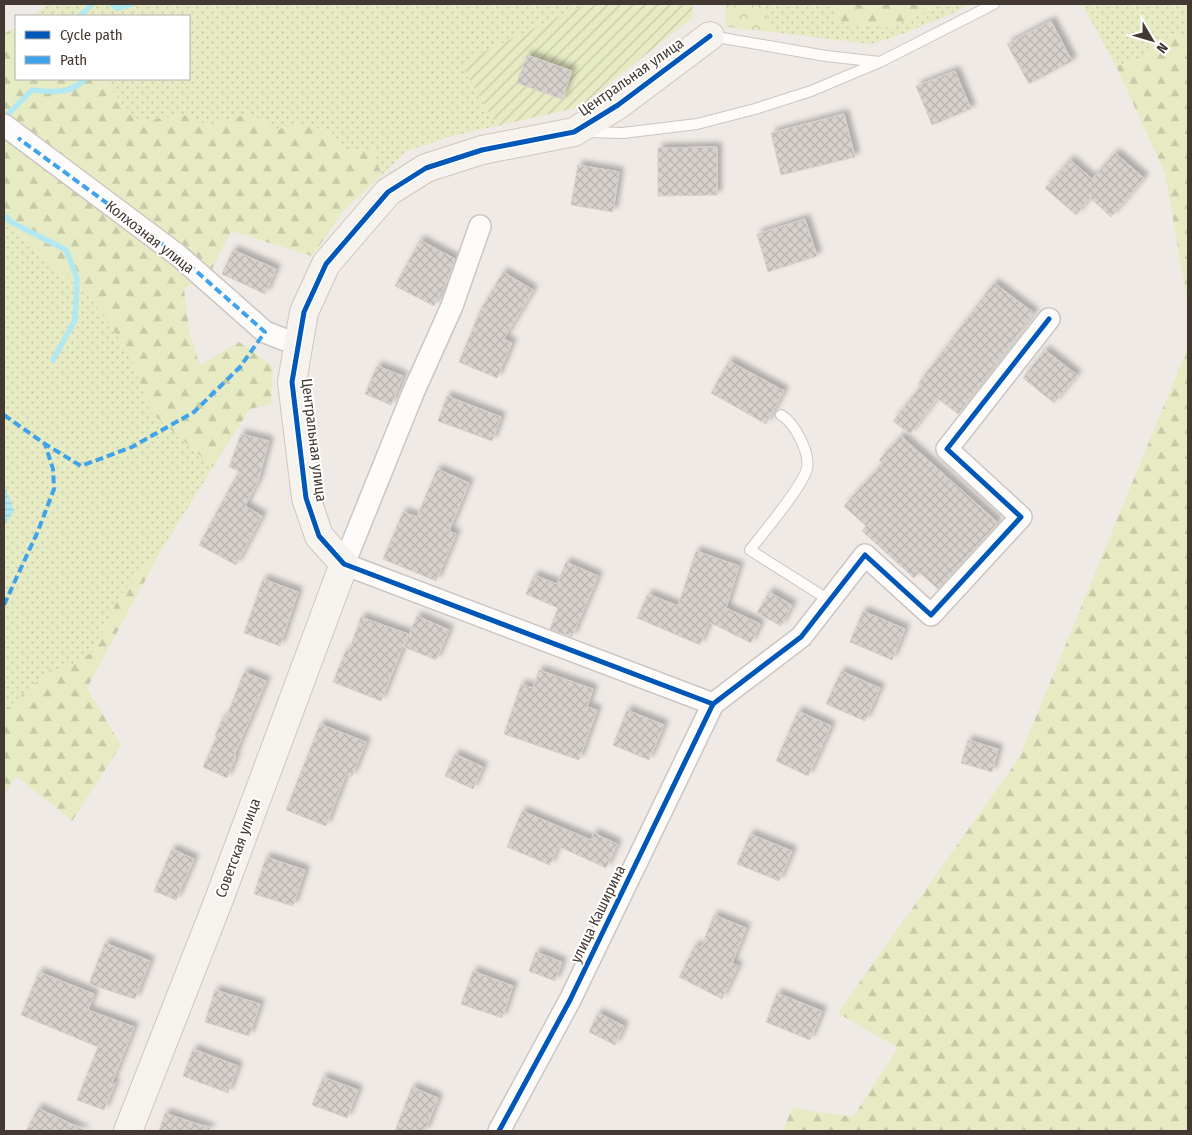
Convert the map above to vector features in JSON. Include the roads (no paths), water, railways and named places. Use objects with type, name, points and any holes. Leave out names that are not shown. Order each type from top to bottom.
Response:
[{"type":"street","name":"Центральная улица","points":[[344,564],[319,536],[306,498],[292,382],[304,312],[326,264],[388,192],[426,168],[482,150],[574,132],[618,105],[710,36]]},
{"type":"street","name":"Колхозная улица","points":[[11,132],[179,256],[265,332],[298,344]]},
{"type":"street","points":[[480,226],[452,306],[413,393],[344,564],[714,704],[801,637],[865,554],[931,615],[1021,517],[947,450],[1049,319]]},
{"type":"street","name":"Советская улица","points":[[128,1131],[218,902],[344,564]]},
{"type":"street","name":"улица Каширина","points":[[499,1131],[570,1000],[714,704]]},
{"type":"lane","points":[[574,132],[623,133],[697,124],[754,109],[811,91],[880,62],[994,4]]},
{"type":"lane","points":[[710,36],[826,56],[880,62]]},
{"type":"lane","points":[[781,415],[789,420],[798,436],[806,453],[807,468],[800,482],[750,550],[829,600]]},
{"type":"water","points":[[4,484],[14,511],[4,526]]},
{"type":"waterway","points":[[81,15],[92,4]]},
{"type":"waterway","points":[[112,4],[117,8],[132,4]]},
{"type":"waterway","points":[[4,118],[32,90],[54,92],[67,90],[84,80]]},
{"type":"waterway","points":[[4,215],[11,222],[66,250],[77,278],[75,320],[53,360]]}]
